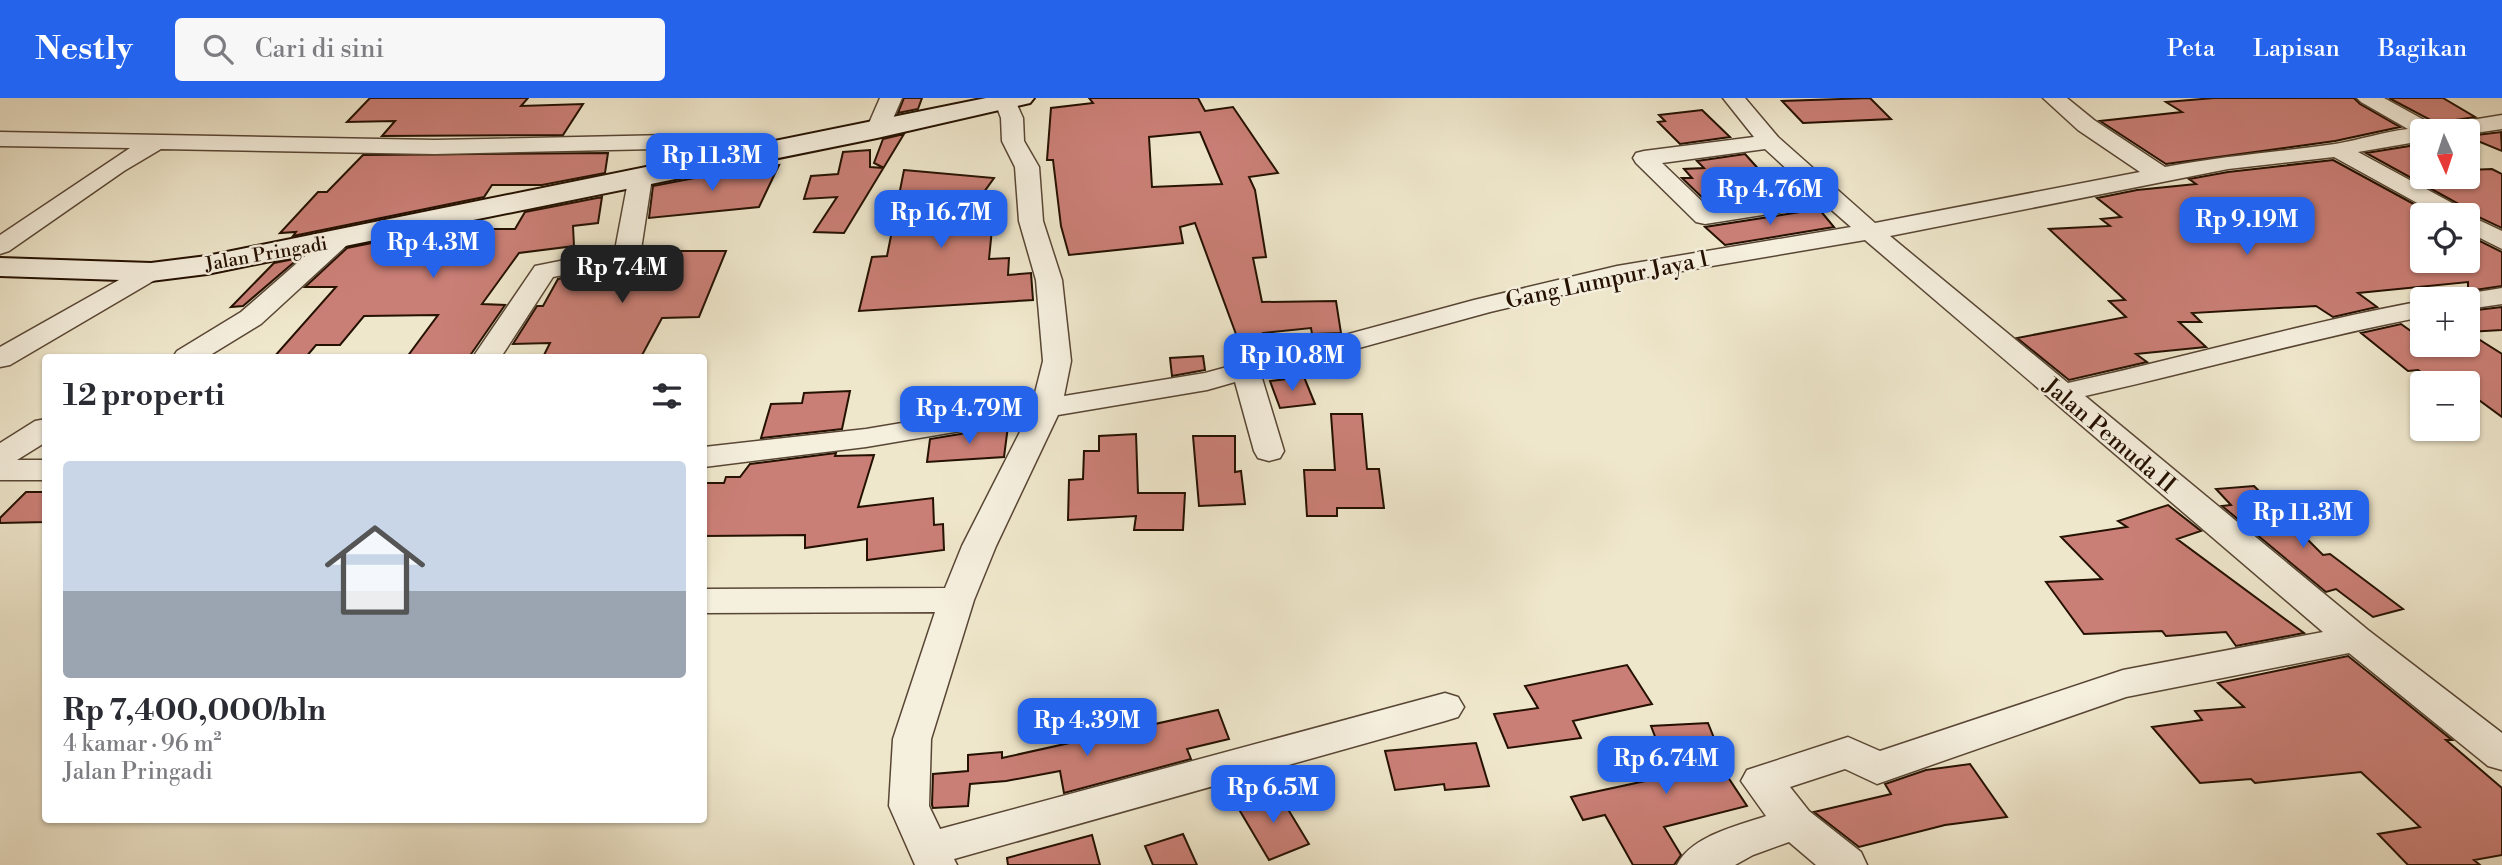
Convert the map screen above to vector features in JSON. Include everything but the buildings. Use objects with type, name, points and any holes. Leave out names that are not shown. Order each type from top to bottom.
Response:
[{"type":"street","points":[[877,130],[891,98]]},
{"type":"street","name":"Jalan Pemuda II","points":[[1734,98],[1770,142],[1869,231],[2355,639],[2502,755]]},
{"type":"street","points":[[2054,98],[2086,125],[2161,174]]},
{"type":"street","points":[[2368,98],[2410,121]]},
{"type":"street","points":[[1013,100],[1013,141],[1027,167],[1031,221],[1051,293],[1057,361],[1046,409],[979,546],[957,600],[912,738],[909,806],[932,857],[1445,707]]},
{"type":"street","name":"Jalan Pringadi","points":[[0,267],[151,272],[208,265],[1013,100]]},
{"type":"street","points":[[2480,125],[2502,122]]},
{"type":"street","name":"Gang Lumpur Jaya 1","points":[[707,457],[866,439],[1207,381],[1483,306],[1617,274],[1946,219],[2161,174],[2253,159],[2338,150],[2381,139],[2410,135]]},
{"type":"street","points":[[0,139],[153,144],[435,147],[670,142],[650,175],[627,256],[544,271],[489,354]]},
{"type":"street","points":[[1770,142],[1644,158],[1705,217],[1834,197]]},
{"type":"street","points":[[0,246],[116,166],[153,144]]},
{"type":"street","points":[[2338,150],[2434,203]]},
{"type":"street","points":[[2480,229],[2502,241]]},
{"type":"street","points":[[192,354],[251,318],[338,240]]},
{"type":"street","points":[[0,359],[151,272]]},
{"type":"street","points":[[2480,299],[2502,296]]},
{"type":"street","points":[[2060,393],[2188,365],[2327,327],[2410,311]]},
{"type":"street","points":[[1246,372],[1269,452]]},
{"type":"street","points":[[0,457],[42,431]]},
{"type":"street","points":[[0,470],[42,470]]},
{"type":"street","points":[[707,601],[957,600]]},
{"type":"street","points":[[1846,865],[1795,823],[1761,781],[1848,752],[1877,768],[2123,684],[2355,639]]},
{"type":"street","points":[[1698,865],[1738,843],[1795,823]]}]
